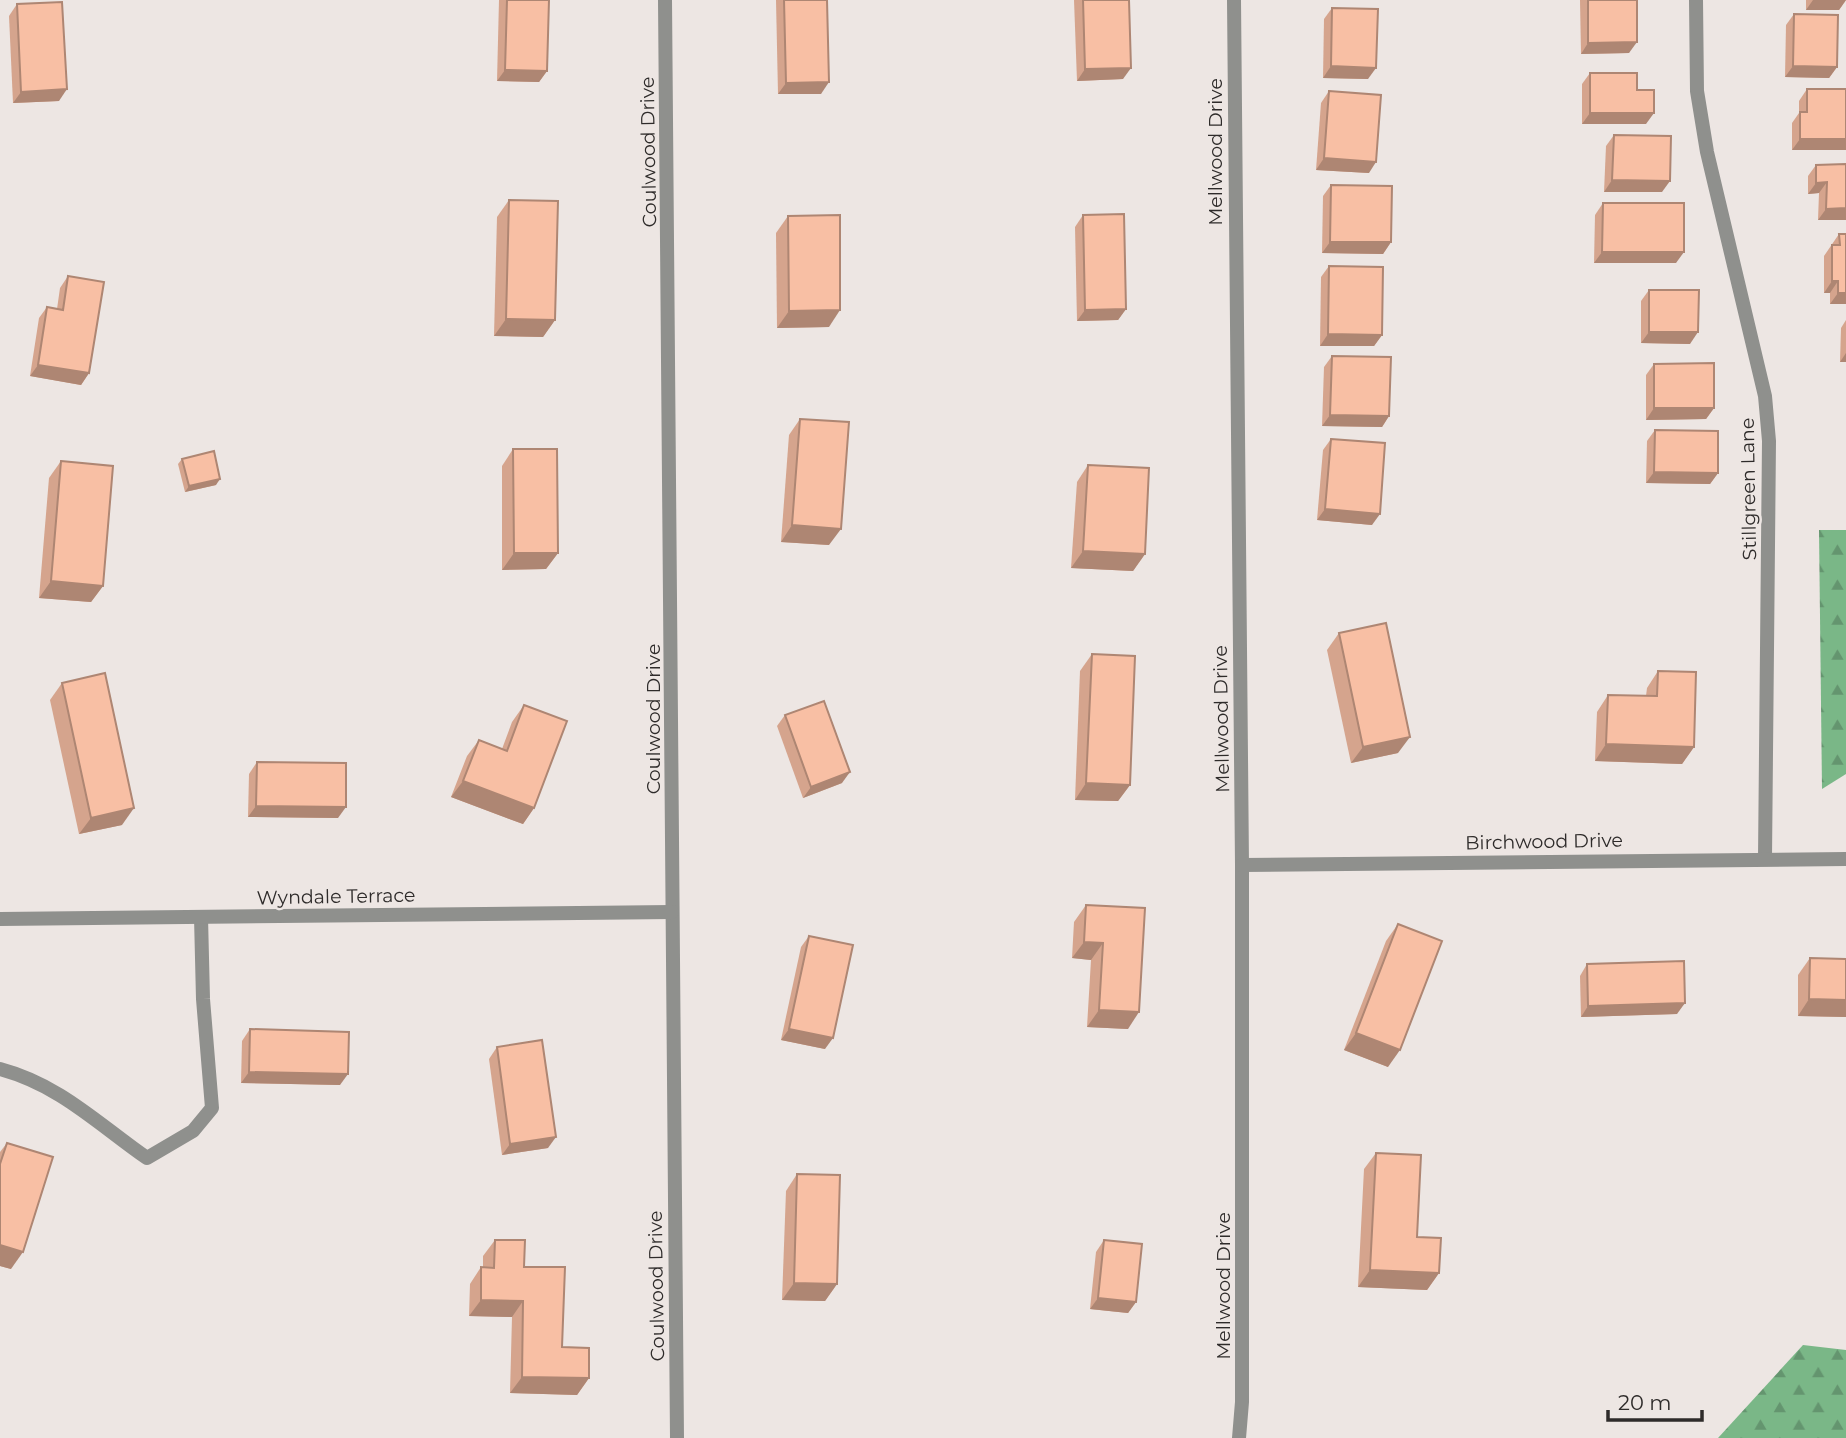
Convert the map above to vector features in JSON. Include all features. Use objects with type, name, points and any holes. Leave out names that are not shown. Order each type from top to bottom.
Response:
[{"type":"street","name":"Coulwood Drive","points":[[665,0],[677,1438]]},
{"type":"street","name":"Mellwood Drive","points":[[1234,0],[1242,865],[1242,1402],[1239,1438]]},
{"type":"street","name":"Stillgreen Lane","points":[[1696,0],[1697,91],[1707,152],[1765,396],[1769,441],[1765,858]]},
{"type":"street","name":"Birchwood Drive","points":[[1242,865],[1846,859]]},
{"type":"street","name":"Wyndale Terrace","points":[[0,919],[672,912]]},
{"type":"street","points":[[0,1069],[24,1075],[82,1107],[147,1158],[193,1131],[212,1108],[202,999],[201,917]]},
{"type":"green space","points":[[1819,530],[1846,530],[1846,774],[1822,789]]},
{"type":"green space","points":[[1803,1345],[1846,1350],[1846,1438],[1718,1438]]},
{"type":"building","points":[[507,0],[549,0],[547,71],[505,70]]},
{"type":"building","points":[[784,0],[827,0],[829,82],[786,83]]},
{"type":"building","points":[[1083,0],[1129,0],[1131,68],[1085,69]]},
{"type":"building","points":[[1588,0],[1637,0],[1637,42],[1588,43]]},
{"type":"building","points":[[62,2],[67,89],[21,92],[17,4]]},
{"type":"building","points":[[1332,8],[1378,9],[1376,68],[1331,66]]},
{"type":"building","points":[[1794,14],[1838,15],[1837,67],[1793,66]]},
{"type":"building","points":[[1590,73],[1637,73],[1637,90],[1654,90],[1654,113],[1590,113]]},
{"type":"building","points":[[1807,89],[1846,89],[1846,139],[1800,139],[1800,112],[1807,112]]},
{"type":"building","points":[[1329,91],[1381,95],[1376,162],[1324,158]]},
{"type":"building","points":[[1614,135],[1671,136],[1670,181],[1612,180]]},
{"type":"building","points":[[1846,164],[1846,208],[1826,209],[1827,182],[1816,183],[1816,165]]},
{"type":"building","points":[[1331,185],[1392,186],[1391,242],[1330,242]]},
{"type":"building","points":[[509,200],[558,201],[555,320],[506,319]]},
{"type":"building","points":[[1603,203],[1684,203],[1684,252],[1602,252]]},
{"type":"building","points":[[1124,214],[1126,309],[1085,310],[1083,215]]},
{"type":"building","points":[[840,215],[840,310],[789,311],[788,216]]},
{"type":"building","points":[[1839,234],[1846,234],[1846,293],[1838,293],[1838,281],[1832,281],[1832,245],[1840,245]]},
{"type":"building","points":[[1329,266],[1383,267],[1382,335],[1328,334]]},
{"type":"building","points":[[68,276],[104,282],[89,373],[38,365],[47,307],[63,310]]},
{"type":"building","points":[[1649,290],[1699,290],[1698,332],[1649,332]]},
{"type":"building","points":[[1332,356],[1391,357],[1389,416],[1330,415]]},
{"type":"building","points":[[1714,363],[1714,408],[1654,408],[1654,364]]},
{"type":"building","points":[[800,419],[849,422],[841,529],[792,525]]},
{"type":"building","points":[[1655,430],[1718,431],[1718,473],[1654,472]]},
{"type":"building","points":[[1331,439],[1385,443],[1380,514],[1325,509]]},
{"type":"building","points":[[513,449],[557,449],[558,553],[514,553]]},
{"type":"building","points":[[214,451],[220,479],[189,486],[182,459]]},
{"type":"building","points":[[61,461],[113,466],[103,586],[51,581]]},
{"type":"building","points":[[1088,465],[1149,468],[1145,554],[1083,551]]},
{"type":"building","points":[[1386,623],[1410,737],[1363,747],[1339,633]]},
{"type":"building","points":[[1092,654],[1135,656],[1130,785],[1086,783]]},
{"type":"building","points":[[1658,671],[1696,672],[1694,747],[1606,744],[1608,695],[1657,696]]},
{"type":"building","points":[[105,673],[134,808],[91,818],[62,683]]},
{"type":"building","points":[[824,701],[850,772],[811,787],[785,715]]},
{"type":"building","points":[[524,705],[567,721],[534,808],[463,781],[479,740],[507,751]]},
{"type":"building","points":[[257,762],[346,763],[346,807],[256,806]]},
{"type":"building","points":[[1086,905],[1145,908],[1139,1012],[1099,1010],[1103,943],[1084,942]]},
{"type":"building","points":[[1398,924],[1442,941],[1400,1050],[1356,1033]]},
{"type":"building","points":[[809,936],[853,945],[833,1038],[789,1029]]},
{"type":"building","points":[[1810,958],[1846,959],[1846,1000],[1809,999]]},
{"type":"building","points":[[1684,961],[1685,1003],[1588,1006],[1587,964]]},
{"type":"building","points":[[250,1029],[349,1032],[348,1074],[249,1072]]},
{"type":"building","points":[[542,1040],[556,1137],[510,1144],[497,1047]]},
{"type":"building","points":[[7,1143],[53,1157],[23,1252],[0,1245],[0,1164]]},
{"type":"building","points":[[1376,1153],[1421,1155],[1417,1237],[1441,1238],[1439,1273],[1370,1270]]},
{"type":"building","points":[[797,1174],[840,1175],[837,1284],[794,1283]]},
{"type":"building","points":[[495,1240],[525,1240],[524,1267],[565,1267],[562,1347],[589,1348],[589,1378],[522,1377],[523,1301],[481,1300],[481,1267],[494,1268]]},
{"type":"building","points":[[1104,1240],[1142,1244],[1136,1302],[1098,1298]]}]
